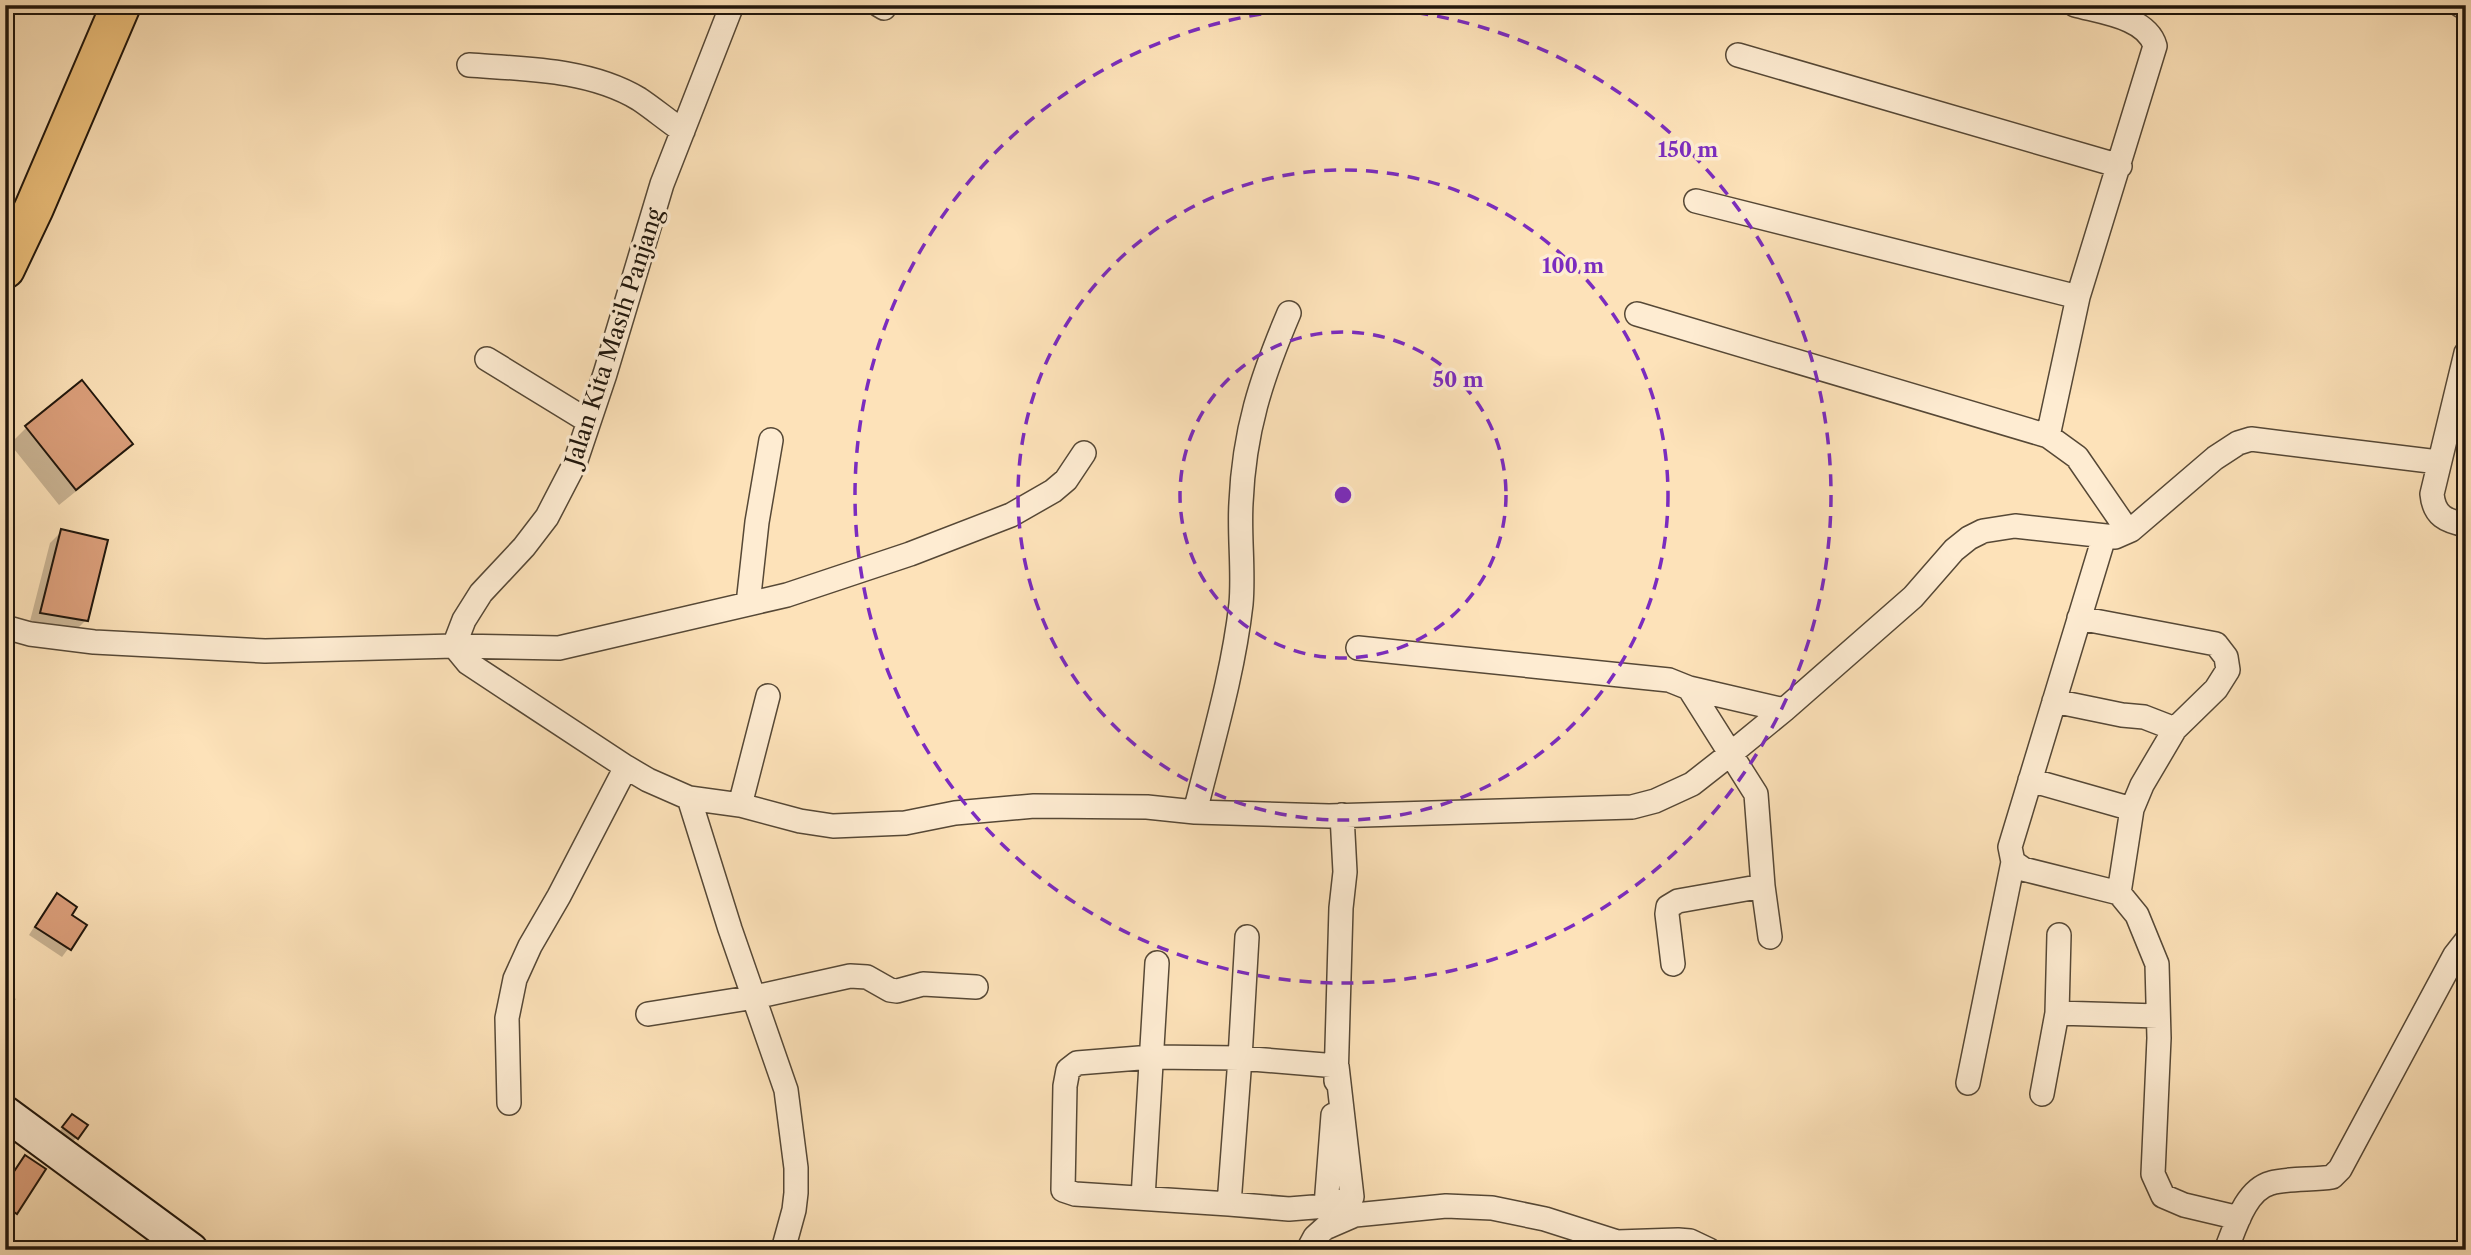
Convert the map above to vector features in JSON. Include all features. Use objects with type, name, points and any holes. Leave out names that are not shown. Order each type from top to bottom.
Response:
[{"type":"highway","points":[[5,269],[121,5]]},
{"type":"main road","points":[[5,1113],[191,1250]]},
{"type":"street","name":"Jalan Kita Masih Panjang","points":[[454,646],[464,620],[481,593],[524,547],[547,517],[575,463],[606,373],[662,184],[732,5]]},
{"type":"street","points":[[2048,436],[2078,297],[2155,46],[2142,27],[2075,5]]},
{"type":"street","points":[[2460,5],[2466,8]]},
{"type":"street","points":[[1738,55],[2120,166]]},
{"type":"street","points":[[469,65],[547,70],[608,85],[637,99],[683,131]]},
{"type":"street","points":[[1696,201],[2078,297]]},
{"type":"street","points":[[1195,812],[1230,674],[1241,602],[1241,504],[1245,444],[1260,384],[1289,313]]},
{"type":"street","points":[[1637,314],[2048,436],[2077,457],[2128,531]]},
{"type":"street","points":[[2466,353],[2432,494],[2433,506],[2438,514],[2466,525]]},
{"type":"street","points":[[487,359],[588,421]]},
{"type":"street","points":[[454,646],[468,663],[648,780],[689,797],[740,805],[800,821],[833,826],[905,823],[956,813],[1034,806],[1147,807],[1195,812],[1336,816],[1632,807],[1656,801],[1692,784],[1730,755],[1913,597],[1954,550],[1983,531],[2015,526],[2115,537],[2128,531],[2215,458],[2238,443],[2251,439],[2438,462]]},
{"type":"street","points":[[748,604],[757,522],[771,440]]},
{"type":"street","points":[[5,627],[30,634],[94,642],[265,650],[454,646],[559,648],[787,595],[911,554],[1011,515],[1066,480],[1084,453]]},
{"type":"street","points":[[1968,1083],[2013,862],[2010,847],[2104,537]]},
{"type":"street","points":[[2079,618],[2216,644],[2226,657],[2228,670],[2216,688],[2175,729],[2142,785],[2132,808],[2119,893]]},
{"type":"street","points":[[1358,648],[1670,680],[1689,688],[1784,710]]},
{"type":"street","points":[[1689,688],[1756,794],[1770,937]]},
{"type":"street","points":[[740,805],[768,696]]},
{"type":"street","points":[[2054,701],[2144,717],[2175,729]]},
{"type":"street","points":[[509,1103],[507,1018],[515,979],[626,767]]},
{"type":"street","points":[[2030,780],[2132,808]]},
{"type":"street","points":[[689,797],[730,929],[786,1090],[796,1168],[794,1210],[783,1250]]},
{"type":"street","points":[[1336,816],[1345,872],[1341,908],[1337,1066],[1352,1197],[1326,1206],[1289,1209],[1074,1195],[1063,1190],[1065,1086],[1068,1070],[1077,1063],[1152,1057],[1240,1058],[1337,1066]]},
{"type":"street","points":[[2013,862],[2023,869],[2119,893],[2137,915],[2157,964],[2154,1174],[2163,1196],[2184,1205],[2239,1218]]},
{"type":"street","points":[[1672,964],[1668,907],[1678,901],[1763,886]]},
{"type":"street","points":[[2042,1094],[2057,1013],[2059,935]]},
{"type":"street","points":[[1229,1204],[1247,937]]},
{"type":"street","points":[[2226,1250],[2239,1218],[2258,1190],[2271,1182],[2332,1177],[2340,1169],[2401,1052],[2455,955],[2466,941]]},
{"type":"street","points":[[1143,1198],[1157,963]]},
{"type":"street","points":[[648,1014],[755,997],[850,976],[866,978],[897,991],[923,984],[976,987]]},
{"type":"street","points":[[2057,1013],[2158,1016]]},
{"type":"street","points":[[1308,1250],[1315,1237],[1325,1228],[1346,1218],[1446,1206],[1492,1208],[1545,1219],[1617,1242],[1690,1241],[1709,1250]]},
{"type":"building","points":[[82,380],[133,444],[76,490],[25,426]]},
{"type":"building","points":[[61,529],[108,540],[88,621],[40,613]]},
{"type":"building","points":[[57,893],[77,907],[72,915],[87,925],[71,950],[35,927]]},
{"type":"building","points":[[72,1114],[88,1125],[78,1139],[62,1127]]},
{"type":"building","points":[[25,1155],[46,1169],[17,1214],[5,1206],[5,1185]]}]
